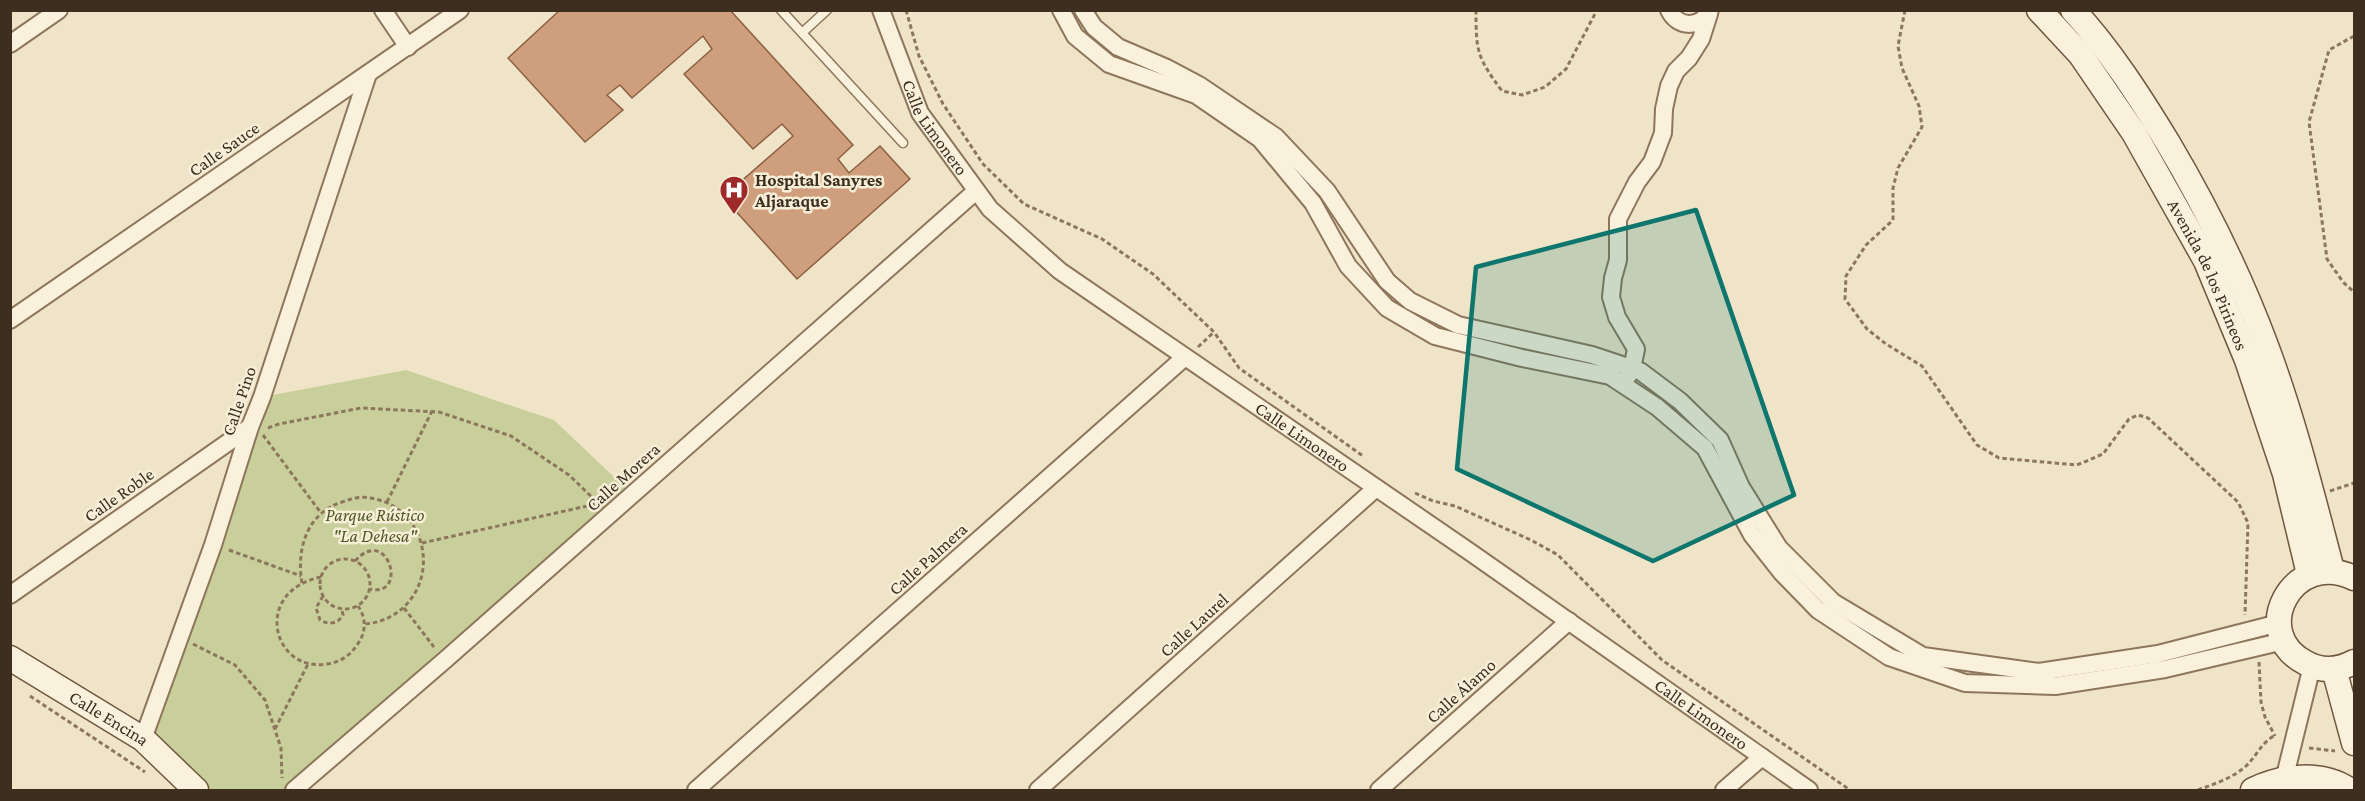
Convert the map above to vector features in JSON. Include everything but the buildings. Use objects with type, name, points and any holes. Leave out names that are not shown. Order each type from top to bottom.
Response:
[{"type":"street","points":[[10,44],[59,10]]},
{"type":"street","points":[[382,10],[408,47]]},
{"type":"street","name":"Calle Sauce","points":[[10,320],[460,10]]},
{"type":"street","name":"Calle Limonero","points":[[881,10],[920,113],[990,209],[1060,271],[1569,621],[1809,790]]},
{"type":"street","points":[[1061,10],[1075,36],[1109,64],[1196,95],[1260,139],[1313,202],[1348,267],[1387,308],[1435,336],[1522,358],[1610,376],[1657,406],[1705,448],[1752,535],[1796,588],[1818,610],[1889,657],[1965,683],[2055,686],[2165,669],[2281,632]]},
{"type":"street","points":[[1083,10],[1094,27],[1118,47],[1199,85],[1276,137],[1327,191],[1387,281],[1410,301],[1458,325],[1592,356],[1640,371],[1680,401],[1720,440],[1741,487],[1779,548],[1833,602],[1923,656],[2039,672],[2281,632]]},
{"type":"street","points":[[1670,10],[1679,22],[1686,24],[1695,24],[1709,12]]},
{"type":"street","name":"Avenida de los Pirineos","points":[[2039,10],[2080,54],[2134,133],[2206,261],[2247,360],[2321,572]]},
{"type":"street","name":"Avenida de los Pirineos","points":[[2073,10],[2098,38],[2151,116],[2224,244],[2265,343],[2303,458],[2321,572]]},
{"type":"street","points":[[1623,385],[1632,369],[1636,349],[1617,317],[1611,297],[1612,278],[1618,260],[1618,219],[1637,182],[1652,162],[1662,133],[1664,110],[1670,86],[1676,71],[1689,58],[1701,39],[1709,12]]},
{"type":"street","name":"Calle Pino","points":[[143,739],[213,545],[368,74]]},
{"type":"street","name":"Calle Morera","points":[[288,789],[445,660],[604,509],[976,191]]},
{"type":"street","name":"Calle Palmera","points":[[696,790],[1185,357]]},
{"type":"street","name":"Calle Roble","points":[[10,595],[250,427]]},
{"type":"street","name":"Calle Laurel","points":[[1038,790],[1376,488]]},
{"type":"street","points":[[2334,666],[2295,656],[2281,632],[2281,608],[2286,594],[2296,582],[2321,572],[2355,578]]},
{"type":"street","name":"Calle Álamo","points":[[1379,790],[1569,621]]},
{"type":"street","name":"Calle Encina","points":[[10,658],[143,739],[196,790]]},
{"type":"street","points":[[2334,666],[2355,743]]},
{"type":"street","points":[[2284,780],[2334,666]]},
{"type":"street","points":[[1724,790],[1762,757]]},
{"type":"street","points":[[2253,790],[2266,784],[2301,777],[2336,782],[2349,790]]},
{"type":"lane","points":[[781,10],[903,143]]},
{"type":"lane","points":[[802,33],[827,10]]},
{"type":"path","points":[[906,10],[920,56],[943,104],[983,164],[1024,204],[1102,239],[1154,273],[1214,332],[1239,368],[1366,459]]},
{"type":"path","points":[[1476,10],[1476,46],[1484,67],[1502,91],[1522,95],[1545,87],[1566,69],[1597,10]]},
{"type":"path","points":[[1905,10],[1898,46],[1902,68],[1920,106],[1922,127],[1898,168],[1893,188],[1893,220],[1866,245],[1846,276],[1845,299],[1867,329],[1886,344],[1922,366],[1977,445],[1999,458],[2078,465],[2103,454],[2129,419],[2138,416],[2148,418],[2238,502],[2248,524],[2244,624]]},
{"type":"path","points":[[2162,10],[2180,10]]},
{"type":"path","points":[[2355,36],[2329,50],[2308,122],[2327,260],[2343,282],[2355,292]]},
{"type":"path","points":[[321,513],[260,432],[279,424],[361,408],[439,412],[511,436],[569,475],[604,509]]},
{"type":"path","points":[[387,502],[432,411]]},
{"type":"path","points":[[1413,492],[1433,501],[1455,506],[1531,540],[1557,555],[1662,660],[1850,790]]},
{"type":"path","points":[[302,583],[299,565],[301,544],[310,525],[321,513],[333,505],[354,498],[369,498],[387,502],[403,513],[414,526],[422,543],[424,561],[422,579],[404,608],[392,617],[377,623],[365,624]]},
{"type":"path","points":[[422,543],[604,509]]},
{"type":"path","points":[[213,545],[301,576]]},
{"type":"path","points":[[355,561],[365,553],[372,551],[381,553],[389,560],[392,570],[391,579],[376,591],[370,589]]},
{"type":"path","points":[[343,559],[355,561],[366,569],[370,577],[370,589],[364,601],[358,606],[342,610],[328,603],[323,596],[320,589],[321,577],[328,566],[335,561],[343,559]]},
{"type":"path","points":[[321,577],[296,585],[284,598],[276,624],[280,639],[297,659],[308,664],[323,665],[339,662],[353,652],[362,639],[365,624],[363,613],[358,606]]},
{"type":"path","points":[[323,596],[316,608],[320,620],[327,624],[335,623],[341,619],[342,610]]},
{"type":"path","points":[[404,608],[445,660]]},
{"type":"path","points":[[180,639],[235,665],[265,699],[281,748],[288,789]]},
{"type":"path","points":[[2258,652],[2261,702],[2265,717],[2275,735]]},
{"type":"path","points":[[275,729],[308,664]]},
{"type":"path","points":[[29,695],[151,775]]},
{"type":"highlighted area","points":[[1696,210],[1794,495],[1653,561],[1457,469],[1476,267]]},
{"type":"green space","name":"Parque Rústico \"La Dehesa\"","points":[[406,370],[554,420],[632,494],[294,790],[196,790],[143,739],[262,397]]},
{"type":"place","name":"Hospital Sanyres Aljaraque","points":[[734,216]]}]
